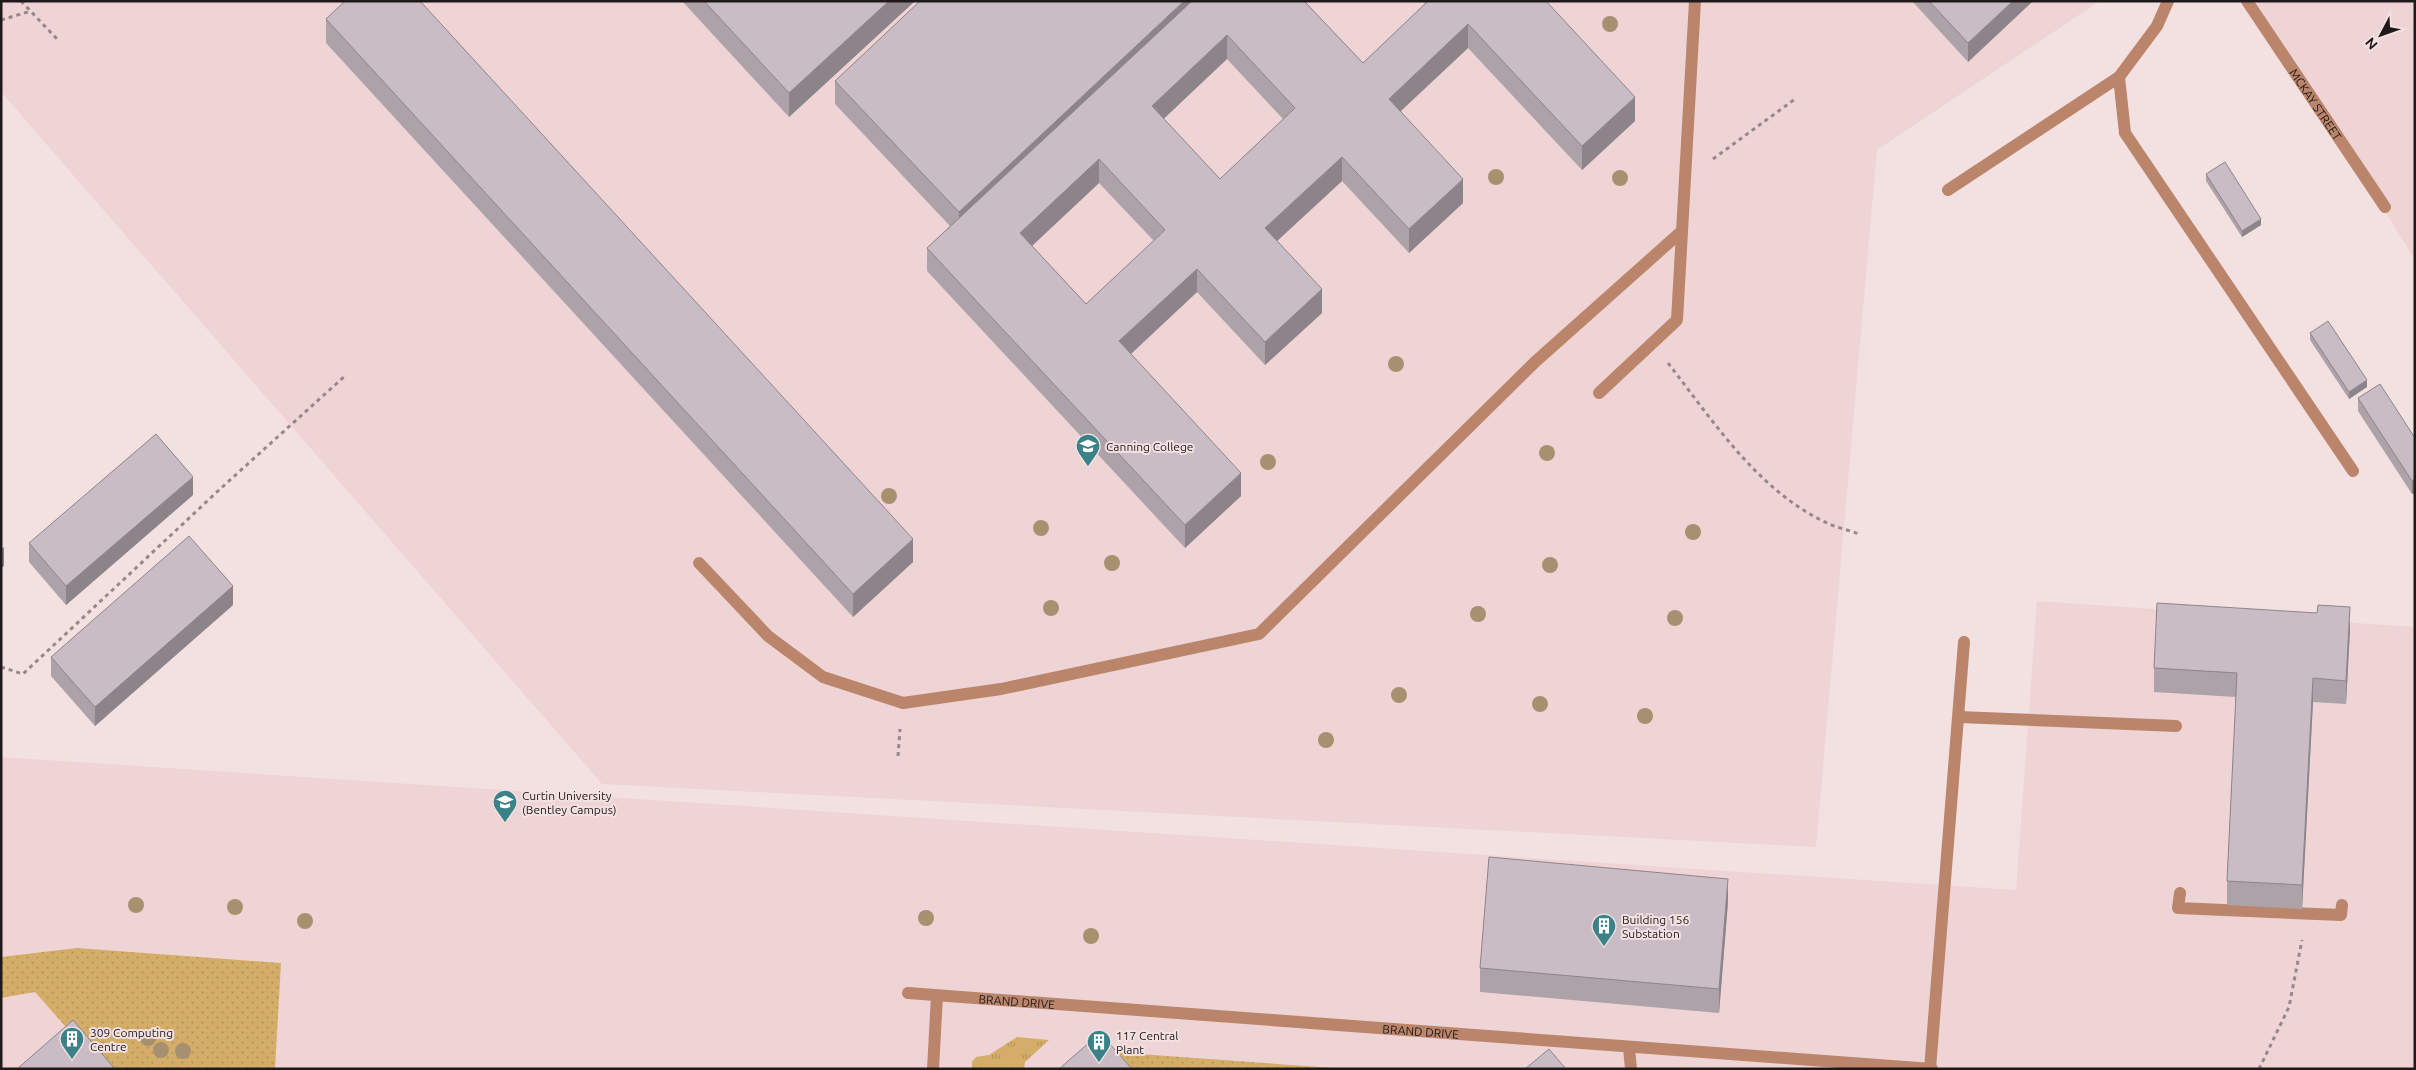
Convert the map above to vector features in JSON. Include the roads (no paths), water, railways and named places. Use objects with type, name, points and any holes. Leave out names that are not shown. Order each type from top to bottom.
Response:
[{"type":"street","points":[[1599,393],[1676,320],[1695,1]]},
{"type":"street","points":[[1948,190],[2119,76],[2157,26],[2168,1]]},
{"type":"street","name":"MCKAY STREET","points":[[2247,1],[2385,207]]},
{"type":"street","points":[[2119,76],[2125,133],[2353,471]]},
{"type":"street","points":[[699,563],[768,636],[823,677],[903,703],[1001,689],[1259,634],[1535,362],[1682,231]]},
{"type":"street","points":[[1931,1069],[1964,642]]},
{"type":"street","points":[[1958,717],[2176,726]]},
{"type":"street","points":[[2180,893],[2178,908],[2341,916],[2342,904]]},
{"type":"street","name":"BRAND DRIVE","points":[[908,993],[1931,1069]]},
{"type":"street","points":[[933,1069],[937,996]]},
{"type":"street","points":[[1629,1048],[1631,1069]]},
{"type":"place","name":"Canning College","points":[[1088,467]]},
{"type":"place","name":"Curtin University (Bentley Campus)","points":[[505,823]]},
{"type":"place","name":"Building 156 Substation","points":[[1604,947]]},
{"type":"place","name":"309 Computing Centre","points":[[72,1060]]},
{"type":"place","name":"117 Central Plant","points":[[1099,1063]]}]
